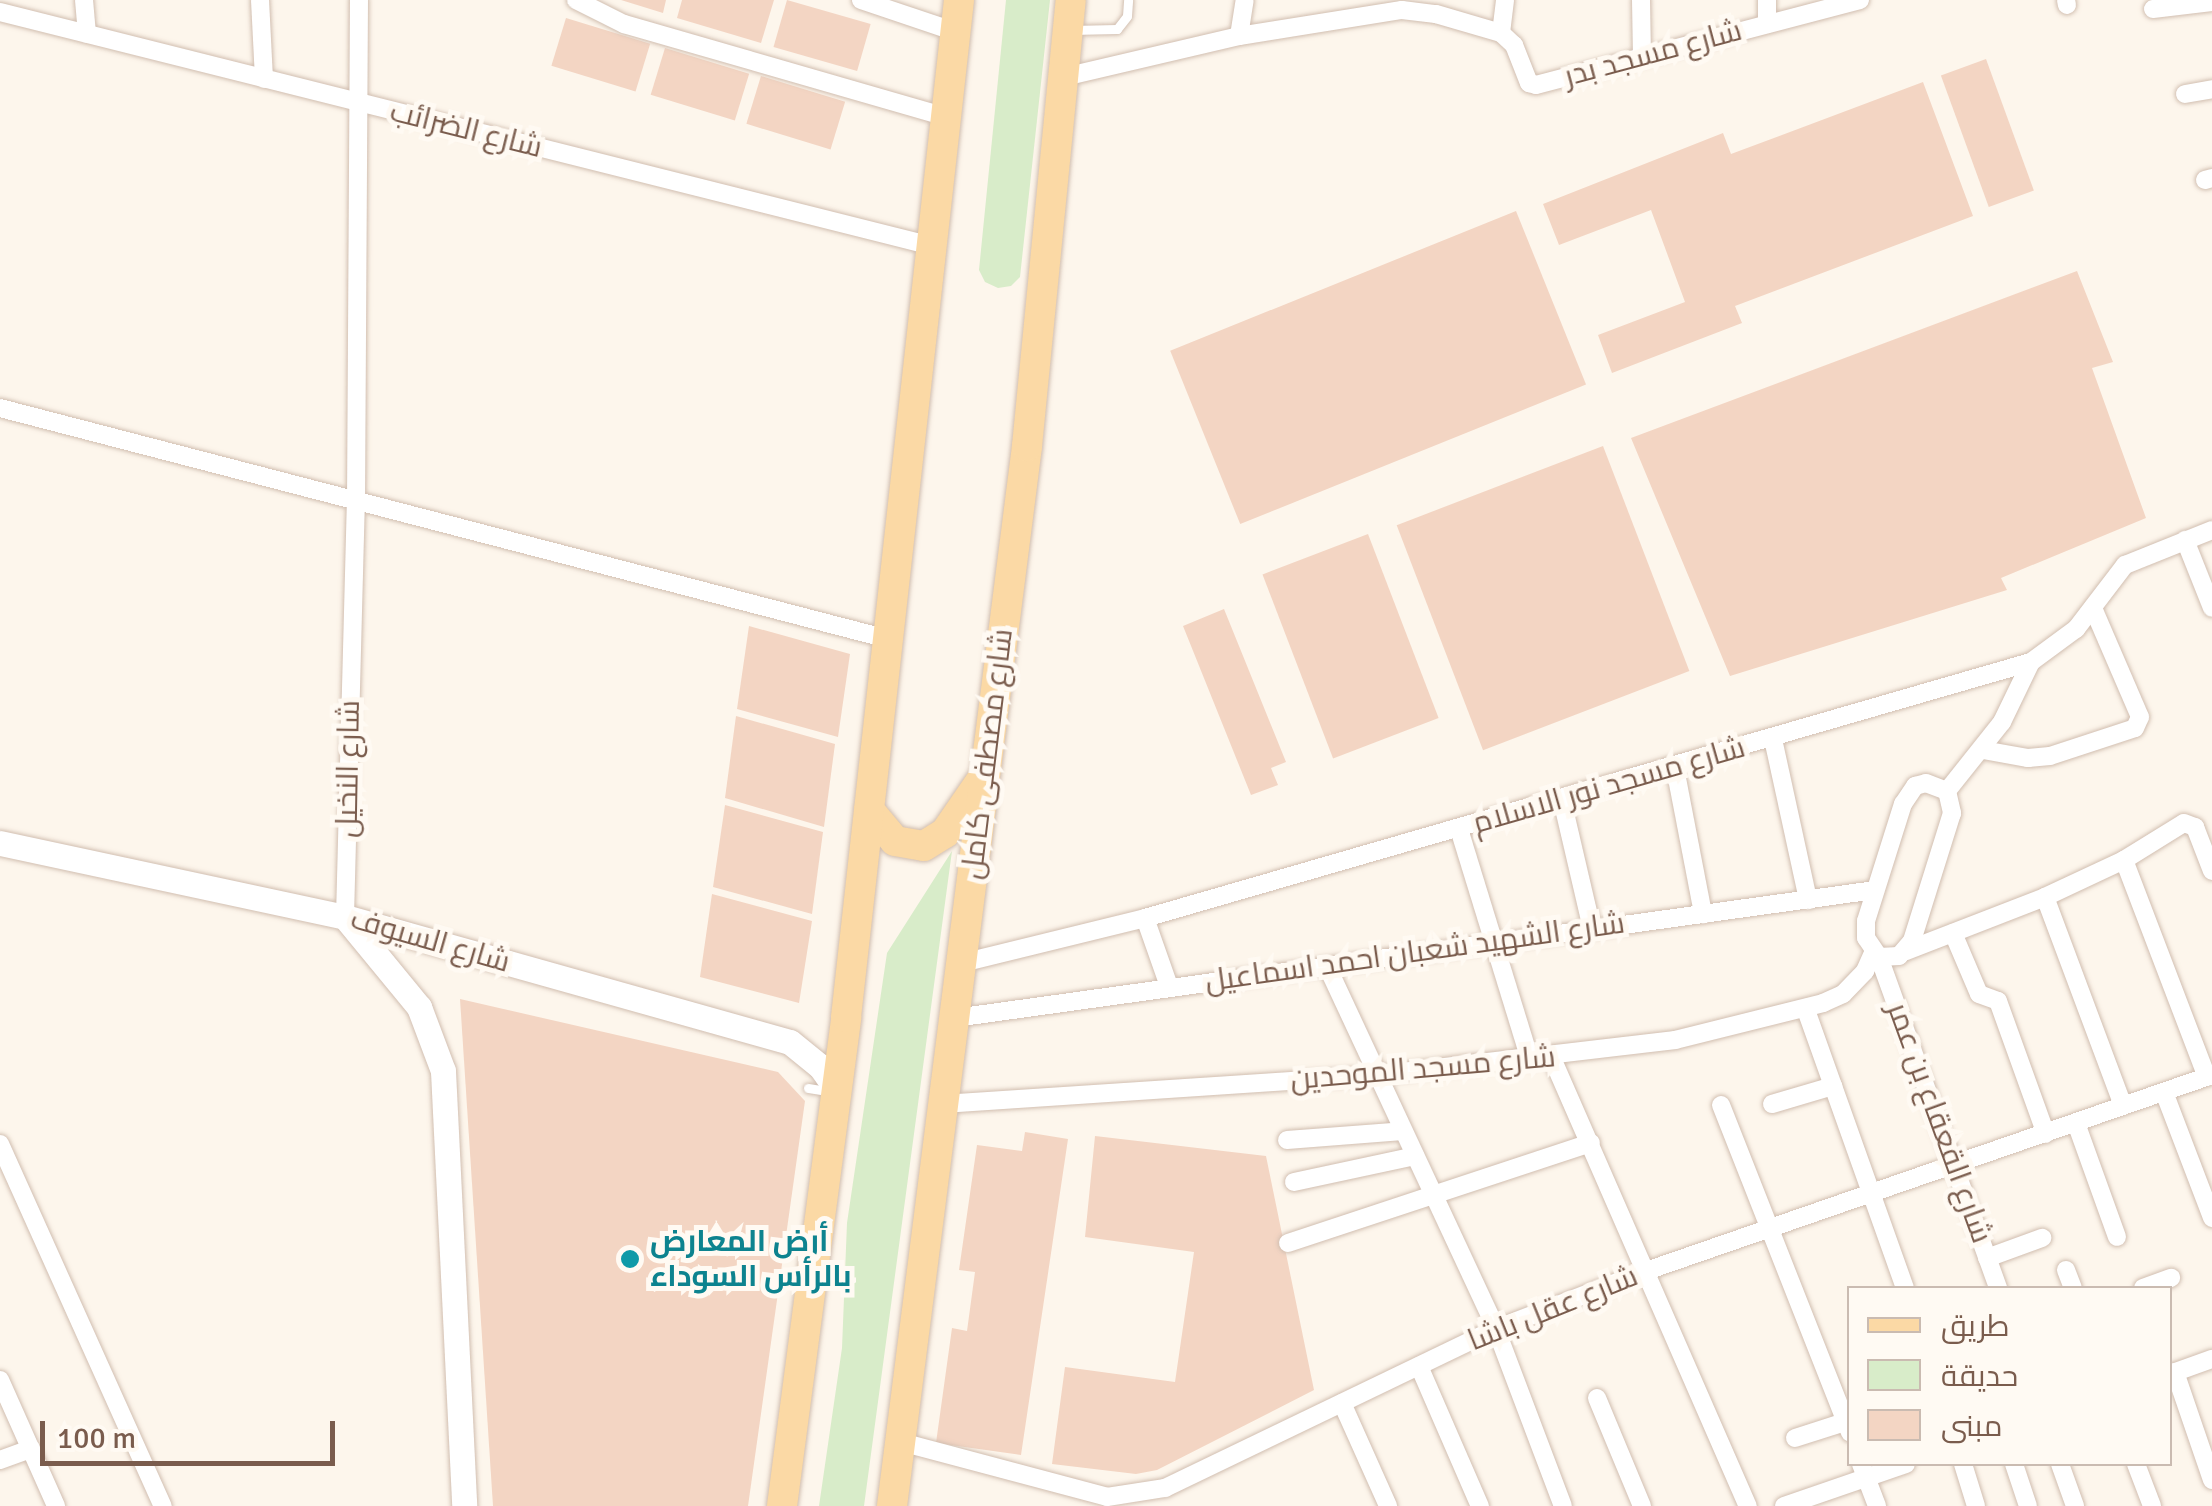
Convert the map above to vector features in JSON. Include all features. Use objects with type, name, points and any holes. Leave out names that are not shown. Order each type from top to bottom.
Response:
[{"type":"main road","points":[[782,1506],[827,1090],[869,810],[959,0]]},
{"type":"main road","name":"شارع مصطفى كامل","points":[[892,1506],[1029,428],[1069,15]]},
{"type":"main road","points":[[869,810],[895,841],[924,846],[946,833],[986,776]]},
{"type":"main road","name":"شارع السيوف","points":[[0,843],[345,917],[790,1042],[810,1055],[827,1090]]},
{"type":"main road","points":[[345,917],[419,1007],[443,1070],[464,1506]]},
{"type":"street","points":[[84,0],[87,34]]},
{"type":"street","points":[[260,0],[264,79]]},
{"type":"street","name":"شارع النخيل","points":[[345,917],[356,503],[359,0]]},
{"type":"street","points":[[576,0],[624,24],[947,117]]},
{"type":"street","points":[[861,0],[956,32]]},
{"type":"street","points":[[1239,36],[1245,0]]},
{"type":"street","points":[[1064,78],[1239,36],[1402,10],[1436,14],[1501,33],[1505,0]]},
{"type":"street","points":[[1642,0],[1642,57]]},
{"type":"street","points":[[1766,0],[1767,24]]},
{"type":"street","name":"شارع مسجد بدر","points":[[1501,33],[1514,45],[1534,85],[1860,0]]},
{"type":"street","points":[[2153,10],[2212,2]]},
{"type":"street","name":"شارع الضرائب","points":[[0,12],[932,246]]},
{"type":"street","points":[[2185,94],[2212,89]]},
{"type":"street","points":[[0,408],[888,638]]},
{"type":"street","name":"شارع مسجد نور الاسلام","points":[[962,963],[1145,918],[1675,768],[2031,662],[2055,648],[2093,608],[2125,565],[2212,530]]},
{"type":"street","points":[[2184,540],[2212,608]]},
{"type":"street","points":[[1983,750],[2028,758],[2050,756],[2135,728],[2139,723],[2093,608]]},
{"type":"street","points":[[1906,951],[1916,933],[1952,812],[1947,790],[1983,750],[2031,662]]},
{"type":"street","points":[[1773,739],[1808,900]]},
{"type":"street","points":[[1675,768],[1702,914]]},
{"type":"street","name":"شارع القعقاع بن عمر","points":[[1947,790],[1926,783],[1907,795],[1866,921],[1866,938],[1876,955],[1997,1286]]},
{"type":"street","points":[[1562,800],[1592,928]]},
{"type":"street","points":[[1876,955],[1899,956],[2045,897],[2124,860],[2184,824],[2194,827],[2212,871]]},
{"type":"street","points":[[1459,829],[1530,1060]]},
{"type":"street","points":[[2124,860],[2210,1076]]},
{"type":"street","name":"شارع الشهيد شعبان احمد اسماعيل","points":[[955,1018],[1875,890]]},
{"type":"street","points":[[2045,897],[2123,1106]]},
{"type":"street","points":[[1145,918],[1169,986]]},
{"type":"street","points":[[1953,933],[1979,994],[1998,1000],[2046,1134]]},
{"type":"street","name":"شارع مسجد الموحدين","points":[[944,1104],[1378,1075],[1552,1058],[1675,1040],[1806,1010],[1844,994],[1876,955]]},
{"type":"street","points":[[1327,966],[1496,1330],[1563,1506]]},
{"type":"street","points":[[1806,1010],[1904,1286]]},
{"type":"street","points":[[1552,1058],[1649,1270],[1748,1506]]},
{"type":"street","name":"شارع عقل باشا","points":[[901,1442],[1107,1497],[1136,1495],[1190,1477],[1496,1330],[1649,1270],[2210,1076]]},
{"type":"street","points":[[1772,1104],[1833,1086]]},
{"type":"street","points":[[2164,1092],[2212,1218]]},
{"type":"street","points":[[1721,1104],[1847,1427],[1795,1438]]},
{"type":"street","points":[[2076,1123],[2117,1237]]},
{"type":"street","points":[[1287,1140],[1403,1131]]},
{"type":"street","points":[[1288,1243],[1591,1143]]},
{"type":"street","points":[[0,1144],[163,1506]]},
{"type":"street","points":[[1294,1182],[1415,1156]]},
{"type":"street","points":[[1987,1258],[2042,1238]]},
{"type":"street","points":[[2066,1270],[2072,1286]]},
{"type":"street","points":[[2149,1286],[2171,1278]]},
{"type":"street","points":[[2212,1359],[2172,1373],[2212,1480]]},
{"type":"street","points":[[1419,1366],[1480,1506]]},
{"type":"street","points":[[0,1380],[56,1506]]},
{"type":"street","points":[[1598,1398],[1642,1506]]},
{"type":"street","points":[[1342,1402],[1388,1506]]},
{"type":"street","points":[[0,1460],[31,1450]]},
{"type":"street","points":[[1784,1506],[1864,1470],[1892,1466]]},
{"type":"street","points":[[1964,1466],[1976,1506]]},
{"type":"street","points":[[2015,1466],[2028,1506]]},
{"type":"street","points":[[2061,1466],[2075,1506]]},
{"type":"street","points":[[2137,1466],[2152,1506]]},
{"type":"street","points":[[1864,1470],[1877,1506]]},
{"type":"lane","points":[[1069,15],[1117,29],[1125,21],[1128,0]]},
{"type":"green space","points":[[1006,0],[1050,0],[1020,277],[1011,286],[998,288],[985,282],[979,270]]},
{"type":"green space","points":[[952,851],[864,1506],[819,1506],[842,1348],[847,1223],[887,953]]},
{"type":"building","points":[[621,0],[666,0],[663,13]]},
{"type":"building","points":[[682,0],[774,0],[761,43],[677,18]]},
{"type":"building","points":[[787,0],[871,24],[857,71],[773,47]]},
{"type":"building","points":[[566,18],[650,44],[636,92],[551,66]]},
{"type":"building","points":[[665,48],[749,74],[735,121],[651,95]]},
{"type":"building","points":[[1986,59],[2034,191],[1989,207],[1941,75]]},
{"type":"building","points":[[761,76],[845,102],[831,150],[746,124]]},
{"type":"building","points":[[1923,82],[1973,216],[1735,306],[1742,323],[1612,373],[1598,335],[1685,302],[1651,210],[1559,245],[1543,204],[1723,133],[1731,154]]},
{"type":"building","points":[[1516,211],[1586,384],[1240,524],[1170,351]]},
{"type":"building","points":[[2077,271],[2113,362],[2092,368],[2146,518],[2001,578],[2007,590],[1730,676],[1631,438]]},
{"type":"building","points":[[1603,446],[1689,671],[1483,750],[1397,525]]},
{"type":"building","points":[[1368,534],[1439,718],[1333,758],[1263,574]]},
{"type":"building","points":[[1224,609],[1286,762],[1271,768],[1278,785],[1251,795],[1183,626]]},
{"type":"building","points":[[749,626],[850,654],[838,737],[737,709]]},
{"type":"building","points":[[736,716],[835,744],[824,827],[725,798]]},
{"type":"building","points":[[725,805],[823,832],[812,914],[713,887]]},
{"type":"building","points":[[712,894],[812,921],[799,1003],[700,977]]},
{"type":"building","name":"أرض المعارض بالرأس السوداء","points":[[460,999],[778,1072],[805,1101],[748,1506],[493,1506]]},
{"type":"building","points":[[1025,1132],[1068,1139],[1021,1455],[936,1443],[952,1328],[967,1331],[975,1272],[959,1270],[977,1145],[1022,1151]]},
{"type":"building","points":[[1095,1136],[1266,1156],[1314,1390],[1157,1470],[1136,1474],[1052,1464],[1065,1367],[1175,1382],[1194,1252],[1085,1237]]},
{"type":"place","name":"أرض المعارض بالرأس السوداء","points":[[630,1259]]}]
